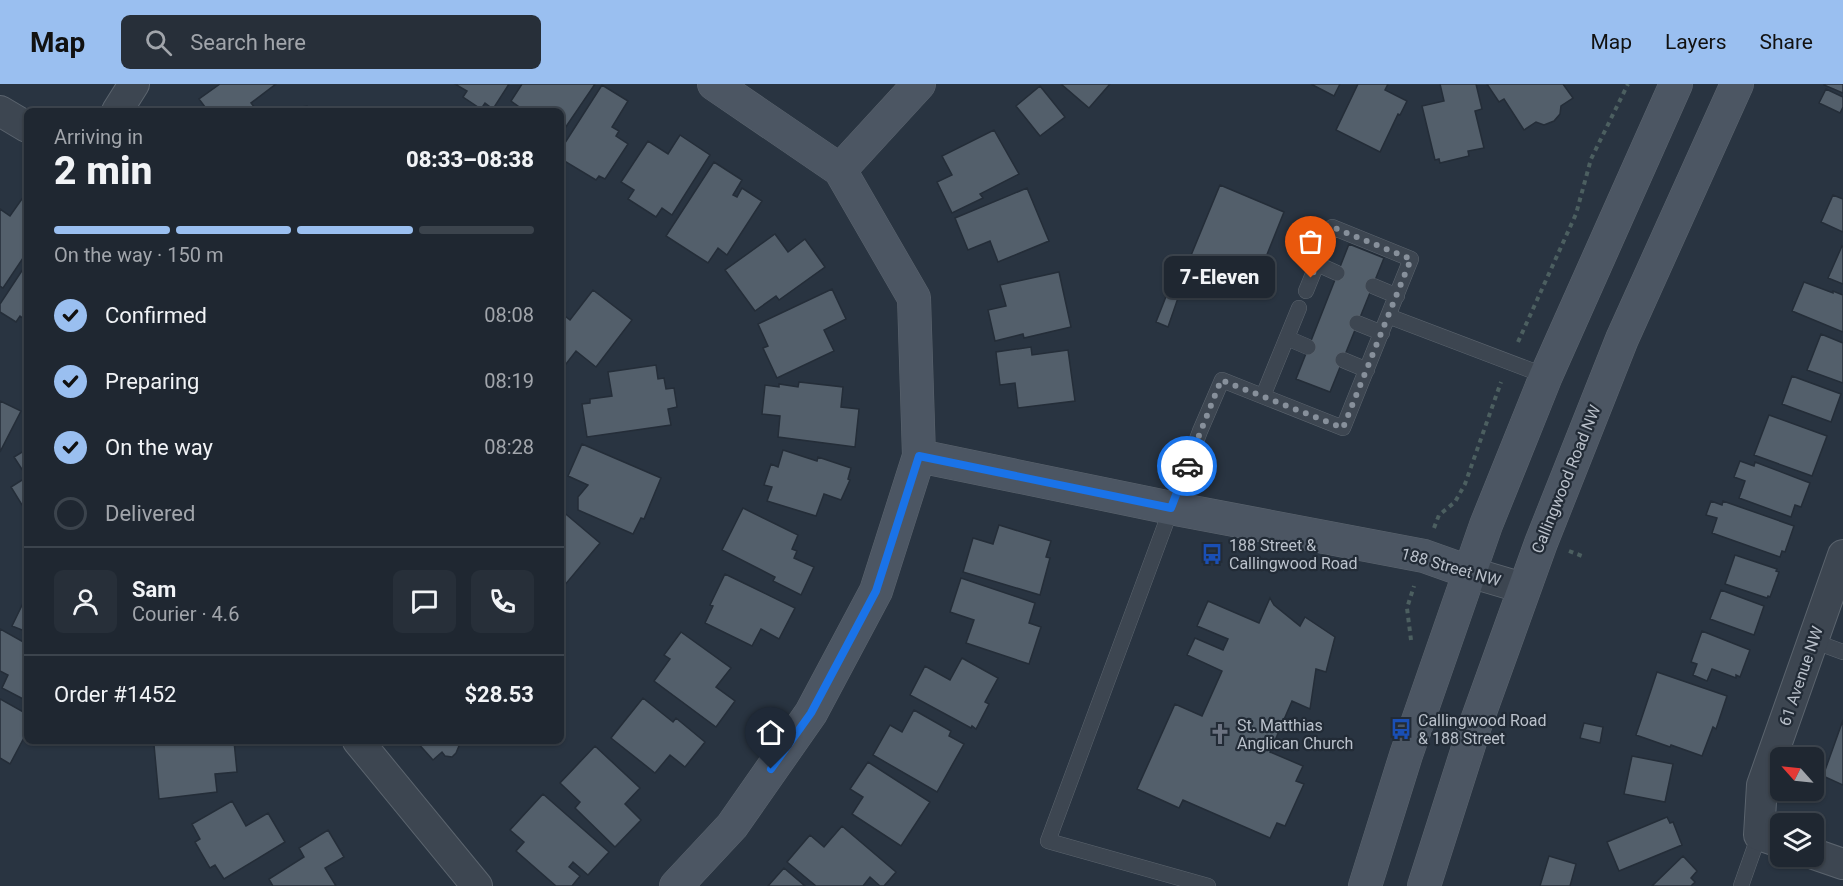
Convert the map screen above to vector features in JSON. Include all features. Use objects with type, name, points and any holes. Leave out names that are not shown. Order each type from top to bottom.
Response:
[{"type":"main road","points":[[676,886],[732,826],[811,713],[876,591],[919,456],[914,298],[840,170],[714,84]]},
{"type":"main road","points":[[840,170],[919,84]]},
{"type":"main road","points":[[1365,886],[1406,755],[1469,572],[1546,376],[1676,84]]},
{"type":"main road","name":"Callingwood Road NW","points":[[1424,886],[1475,726],[1523,588],[1622,339],[1737,84]]},
{"type":"main road","name":"188 Street NW","points":[[919,456],[1171,508],[1424,556],[1469,572]]},
{"type":"street","points":[[119,108],[134,84]]},
{"type":"street","points":[[0,111],[24,125]]},
{"type":"street","name":"61 Avenue NW","points":[[1770,838],[1762,785],[1843,555]]},
{"type":"street","name":"188 Street NW","points":[[1469,572],[1523,588]]},
{"type":"street","points":[[360,744],[477,886]]},
{"type":"street","points":[[1824,857],[1843,864]]},
{"type":"lane","points":[[1208,886],[1048,842],[1171,508],[1221,380],[1343,428],[1411,259],[1332,227],[1306,291]]},
{"type":"lane","points":[[1317,264],[1337,273]]},
{"type":"lane","points":[[1372,286],[1397,296]]},
{"type":"lane","points":[[1263,396],[1299,308]]},
{"type":"lane","points":[[1389,316],[1546,376]]},
{"type":"lane","points":[[1358,323],[1382,333]]},
{"type":"lane","points":[[1287,338],[1308,347]]},
{"type":"lane","points":[[1342,360],[1367,370]]},
{"type":"lane","points":[[1813,641],[1843,651]]},
{"type":"lane","points":[[1741,886],[1770,838]]},
{"type":"building","points":[[220,84],[276,84],[251,103],[255,108],[206,108],[199,99]]},
{"type":"building","points":[[455,84],[509,84],[494,108],[485,103],[480,108],[463,97],[467,91]]},
{"type":"building","points":[[522,84],[595,84],[564,130],[564,108],[521,108],[511,101]]},
{"type":"building","points":[[1061,84],[1110,84],[1089,108]]},
{"type":"building","points":[[1311,84],[1340,84],[1334,96]]},
{"type":"building","points":[[1358,84],[1388,84],[1385,90],[1407,101],[1400,115],[1398,114],[1380,152],[1336,130]]},
{"type":"building","points":[[1440,84],[1476,84],[1482,109],[1475,111],[1484,148],[1468,151],[1469,156],[1440,163],[1439,159],[1435,160],[1422,106],[1444,101]]},
{"type":"building","points":[[1487,84],[1563,84],[1573,98],[1561,106],[1560,114],[1554,121],[1544,125],[1536,122],[1524,130],[1504,99],[1499,102]]},
{"type":"building","points":[[1843,84],[1843,93],[1824,85]]},
{"type":"building","points":[[602,85],[628,101],[612,127],[619,131],[616,136],[628,144],[605,179],[599,176],[596,180],[566,162],[564,144]]},
{"type":"building","points":[[1040,86],[1065,117],[1040,136],[1016,106]]},
{"type":"building","points":[[1826,89],[1843,97],[1843,107],[1840,113],[1819,103]]},
{"type":"building","points":[[994,130],[1019,174],[980,194],[983,198],[952,213],[937,182],[952,175],[942,156]]},
{"type":"building","points":[[680,135],[710,155],[672,215],[662,208],[656,217],[628,199],[634,190],[621,182],[648,141],[668,154]]},
{"type":"building","points":[[714,162],[742,180],[733,195],[737,197],[742,188],[762,201],[727,255],[718,248],[708,263],[666,236]]},
{"type":"building","points":[[1220,185],[1284,212],[1250,297],[1185,270]]},
{"type":"building","points":[[1027,188],[1049,241],[998,262],[990,241],[968,250],[955,218]]},
{"type":"building","points":[[1833,195],[1843,199],[1843,232],[1821,222]]},
{"type":"building","points":[[24,196],[24,256],[3,288],[0,286],[0,209],[10,216]]},
{"type":"building","points":[[775,234],[788,252],[805,239],[825,267],[779,300],[776,296],[755,311],[725,270]]},
{"type":"building","points":[[1349,244],[1384,258],[1330,392],[1296,379]]},
{"type":"building","points":[[1843,247],[1843,284],[1828,278]]},
{"type":"building","points":[[24,268],[24,319],[20,316],[16,322],[0,312],[0,304]]},
{"type":"building","points":[[1059,272],[1071,327],[1024,338],[1023,334],[995,341],[988,310],[1006,306],[1000,285]]},
{"type":"building","points":[[1804,282],[1843,295],[1843,332],[1792,311]]},
{"type":"building","points":[[832,289],[846,319],[824,330],[834,351],[777,378],[763,348],[768,346],[758,324]]},
{"type":"building","points":[[593,290],[632,320],[596,367],[576,351],[566,364],[564,362],[564,315],[570,320]]},
{"type":"building","points":[[1167,294],[1178,298],[1168,327],[1156,322]]},
{"type":"building","points":[[1821,334],[1843,343],[1843,383],[1807,370]]},
{"type":"building","points":[[1031,347],[1032,355],[1068,350],[1075,401],[1018,408],[1015,383],[1000,385],[996,352]]},
{"type":"building","points":[[656,365],[658,379],[664,378],[666,389],[674,388],[677,407],[668,409],[671,425],[587,437],[582,404],[590,403],[590,399],[612,396],[608,372]]},
{"type":"building","points":[[1792,376],[1841,394],[1831,422],[1782,404]]},
{"type":"building","points":[[799,382],[843,387],[841,407],[859,409],[855,447],[778,437],[780,416],[762,414],[765,385],[779,387],[779,384],[798,387]]},
{"type":"building","points":[[0,401],[21,411],[0,452]]},
{"type":"building","points":[[1769,415],[1827,436],[1812,476],[1754,455]]},
{"type":"building","points":[[582,444],[661,478],[644,519],[641,518],[633,534],[578,510],[578,497],[588,485],[568,476]]},
{"type":"building","points":[[783,450],[817,461],[818,457],[851,468],[848,479],[850,480],[841,500],[824,494],[816,516],[767,501],[772,487],[764,485],[771,464],[778,467]]},
{"type":"building","points":[[24,451],[24,472],[14,457]]},
{"type":"building","points":[[1740,461],[1754,466],[1755,462],[1810,483],[1801,507],[1795,505],[1791,517],[1739,498],[1745,481],[1734,477]]},
{"type":"building","points":[[24,479],[24,508],[11,487]]},
{"type":"building","points":[[1711,501],[1722,505],[1723,501],[1794,526],[1785,552],[1782,551],[1780,557],[1712,533],[1717,518],[1706,515]]},
{"type":"building","points":[[743,508],[798,535],[792,549],[797,551],[794,558],[814,567],[801,595],[773,581],[775,577],[722,550]]},
{"type":"building","points":[[564,513],[600,543],[564,586]]},
{"type":"building","points":[[999,525],[1051,541],[1046,557],[1050,558],[1040,595],[963,572],[973,538],[993,544]]},
{"type":"building","points":[[1735,555],[1777,569],[1776,571],[1779,572],[1770,597],[1725,584]]},
{"type":"building","points":[[725,574],[795,608],[779,639],[761,629],[752,646],[705,623],[713,606],[710,605]]},
{"type":"building","points":[[961,578],[1035,603],[1029,623],[1041,627],[1029,664],[966,643],[974,620],[950,612]]},
{"type":"building","points":[[1721,590],[1764,606],[1754,635],[1710,619]]},
{"type":"building","name":"St. Matthias Anglican Church","points":[[1270,598],[1274,605],[1300,626],[1305,617],[1335,637],[1326,672],[1316,669],[1310,709],[1292,701],[1270,752],[1303,766],[1296,781],[1304,784],[1285,826],[1277,823],[1270,838],[1183,800],[1179,808],[1137,789],[1175,704],[1202,716],[1222,671],[1187,655],[1195,638],[1223,650],[1228,639],[1197,626],[1208,601],[1259,623]]},
{"type":"building","points":[[24,601],[24,631],[12,626]]},
{"type":"building","points":[[0,629],[24,642],[24,699],[2,688],[8,675],[0,671]]},
{"type":"building","points":[[1702,631],[1750,650],[1740,677],[1736,675],[1736,678],[1712,669],[1707,681],[1693,675],[1697,664],[1691,662]]},
{"type":"building","points":[[681,632],[731,668],[716,687],[735,701],[716,727],[654,681],[670,659],[664,655]]},
{"type":"building","points":[[962,658],[998,678],[985,702],[989,704],[976,729],[910,695],[925,666],[950,680]]},
{"type":"building","points":[[1657,672],[1727,696],[1716,729],[1713,727],[1702,756],[1636,735]]},
{"type":"building","points":[[643,698],[673,722],[676,718],[705,742],[685,767],[670,755],[655,773],[611,738]]},
{"type":"building","points":[[0,699],[24,712],[24,738],[10,764],[0,758]]},
{"type":"building","points":[[914,710],[951,731],[949,736],[964,744],[937,792],[873,755],[890,725],[902,732]]},
{"type":"building","points":[[1843,720],[1843,785],[1824,776]]},
{"type":"building","points":[[1584,723],[1603,727],[1600,743],[1580,738]]},
{"type":"building","points":[[234,744],[237,772],[215,774],[217,792],[159,799],[154,745]]},
{"type":"building","points":[[419,744],[460,744],[452,757],[445,756],[442,752],[433,760]]},
{"type":"building","points":[[595,746],[640,788],[625,804],[641,820],[615,847],[575,808],[580,802],[560,783]]},
{"type":"building","points":[[1632,756],[1673,764],[1665,802],[1624,794]]},
{"type":"building","points":[[868,762],[930,802],[901,846],[852,814],[863,797],[850,789]]},
{"type":"building","points":[[543,794],[609,852],[588,875],[573,862],[569,867],[580,876],[572,886],[556,886],[516,851],[524,842],[510,830]]},
{"type":"building","points":[[232,801],[246,826],[268,813],[285,842],[224,879],[215,865],[210,868],[195,842],[200,839],[192,824]]},
{"type":"building","points":[[1667,817],[1670,823],[1673,822],[1682,845],[1619,871],[1607,842]]},
{"type":"building","points":[[842,826],[896,872],[884,886],[880,886],[870,877],[863,886],[816,886],[787,862],[810,835],[824,847]]},
{"type":"building","points":[[328,830],[344,857],[325,868],[336,886],[273,886],[269,879],[304,857],[299,848]]},
{"type":"building","points":[[1549,856],[1576,864],[1570,886],[1540,886]]},
{"type":"building","points":[[1683,856],[1697,871],[1691,878],[1695,882],[1691,886],[1652,886]]},
{"type":"building","points":[[784,868],[805,886],[768,886]]},
{"type":"way so far","points":[[1187,466],[1221,380],[1343,428],[1411,259],[1332,227],[1311,278]]},
{"type":"place","name":"7-Eleven","points":[[1311,278]]},
{"type":"place","name":"188 Street & Callingwood Road","points":[[1212,554]]},
{"type":"place","name":"Callingwood Road & 188 Street","points":[[1401,729]]},
{"type":"place","name":"St. Matthias Anglican Church","points":[[1220,734]]},
{"type":"route","points":[[771,769],[811,713],[876,591],[919,456],[1171,508],[1187,466]]}]
